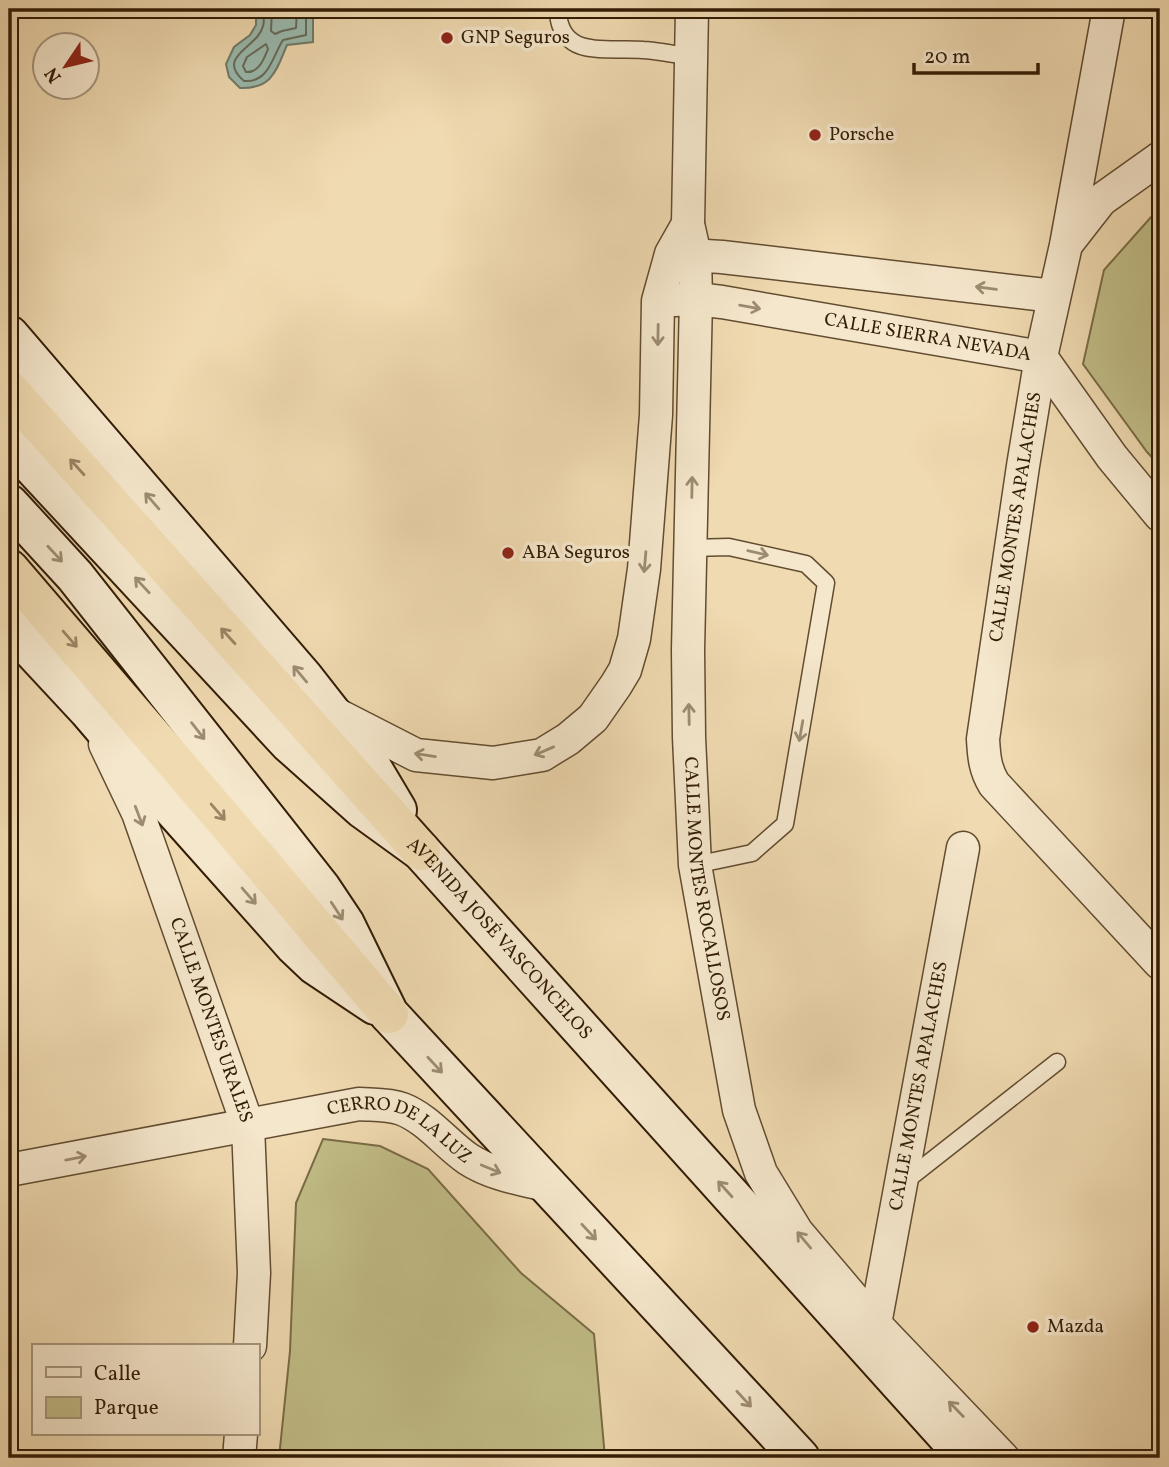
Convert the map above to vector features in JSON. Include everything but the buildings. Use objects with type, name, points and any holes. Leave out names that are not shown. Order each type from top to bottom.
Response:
[{"type":"highway","points":[[9,390],[421,851]]},
{"type":"highway","points":[[9,569],[389,1014]]},
{"type":"main road","points":[[9,335],[330,710],[365,756],[421,851]]},
{"type":"main road","name":"AVENIDA JOSÉ VASCONCELOS","points":[[9,441],[289,743],[363,809],[421,851],[967,1458]]},
{"type":"main road","points":[[9,504],[75,576],[321,888],[345,924],[389,1014]]},
{"type":"main road","points":[[9,625],[88,710],[295,946],[315,965],[389,1014],[788,1452]]},
{"type":"street","points":[[330,710],[416,755],[493,763],[542,755],[568,739],[593,718],[625,670],[634,639],[644,569],[656,415],[658,301],[683,254],[688,223],[692,9]]},
{"type":"street","name":"CALLE MONTES APALACHES","points":[[1109,9],[1066,245],[1041,357],[983,739],[984,758],[994,785],[1160,963]]},
{"type":"street","points":[[1066,245],[1101,200],[1160,158]]},
{"type":"street","points":[[683,254],[1054,296]]},
{"type":"street","name":"CALLE MONTES ROCALLOSOS","points":[[683,254],[696,299],[688,650],[695,865],[739,1110],[761,1173],[797,1232],[875,1324],[1003,1458]]},
{"type":"street","name":"CALLE SIERRA NEVADA","points":[[658,301],[696,299],[723,302],[1041,357],[1112,457],[1160,515]]},
{"type":"street","name":"CALLE MONTES URALES","points":[[88,710],[138,813],[248,1126],[254,1273],[250,1344]]},
{"type":"street","name":"CALLE MONTES APALACHES","points":[[875,1324],[963,848]]},
{"type":"street","name":"CERRO DE LA LUZ","points":[[9,1170],[359,1104],[402,1109],[418,1118],[470,1160],[491,1170],[546,1185]]},
{"type":"street","points":[[239,1458],[241,1436]]},
{"type":"lane","points":[[558,9],[560,26],[574,44],[691,57]]},
{"type":"lane","points":[[690,548],[729,547],[806,564],[826,583],[785,824],[752,853],[695,865]]},
{"type":"lane","points":[[901,1184],[1057,1062]]},
{"type":"green space","points":[[1160,207],[1160,466],[1083,364],[1104,270]]},
{"type":"green space","points":[[323,1139],[380,1146],[428,1169],[521,1273],[594,1334],[605,1458],[279,1458],[290,1351],[296,1203]]},
{"type":"water","points":[[256,9],[313,9],[313,42],[287,45],[276,70],[266,82],[251,88],[240,88],[229,77],[226,64],[234,47],[250,35],[256,25]]},
{"type":"place","name":"GNP Seguros","points":[[447,38]]},
{"type":"place","name":"Porsche","points":[[815,135]]},
{"type":"place","name":"ABA Seguros","points":[[508,553]]},
{"type":"place","name":"Mazda","points":[[1033,1327]]}]
